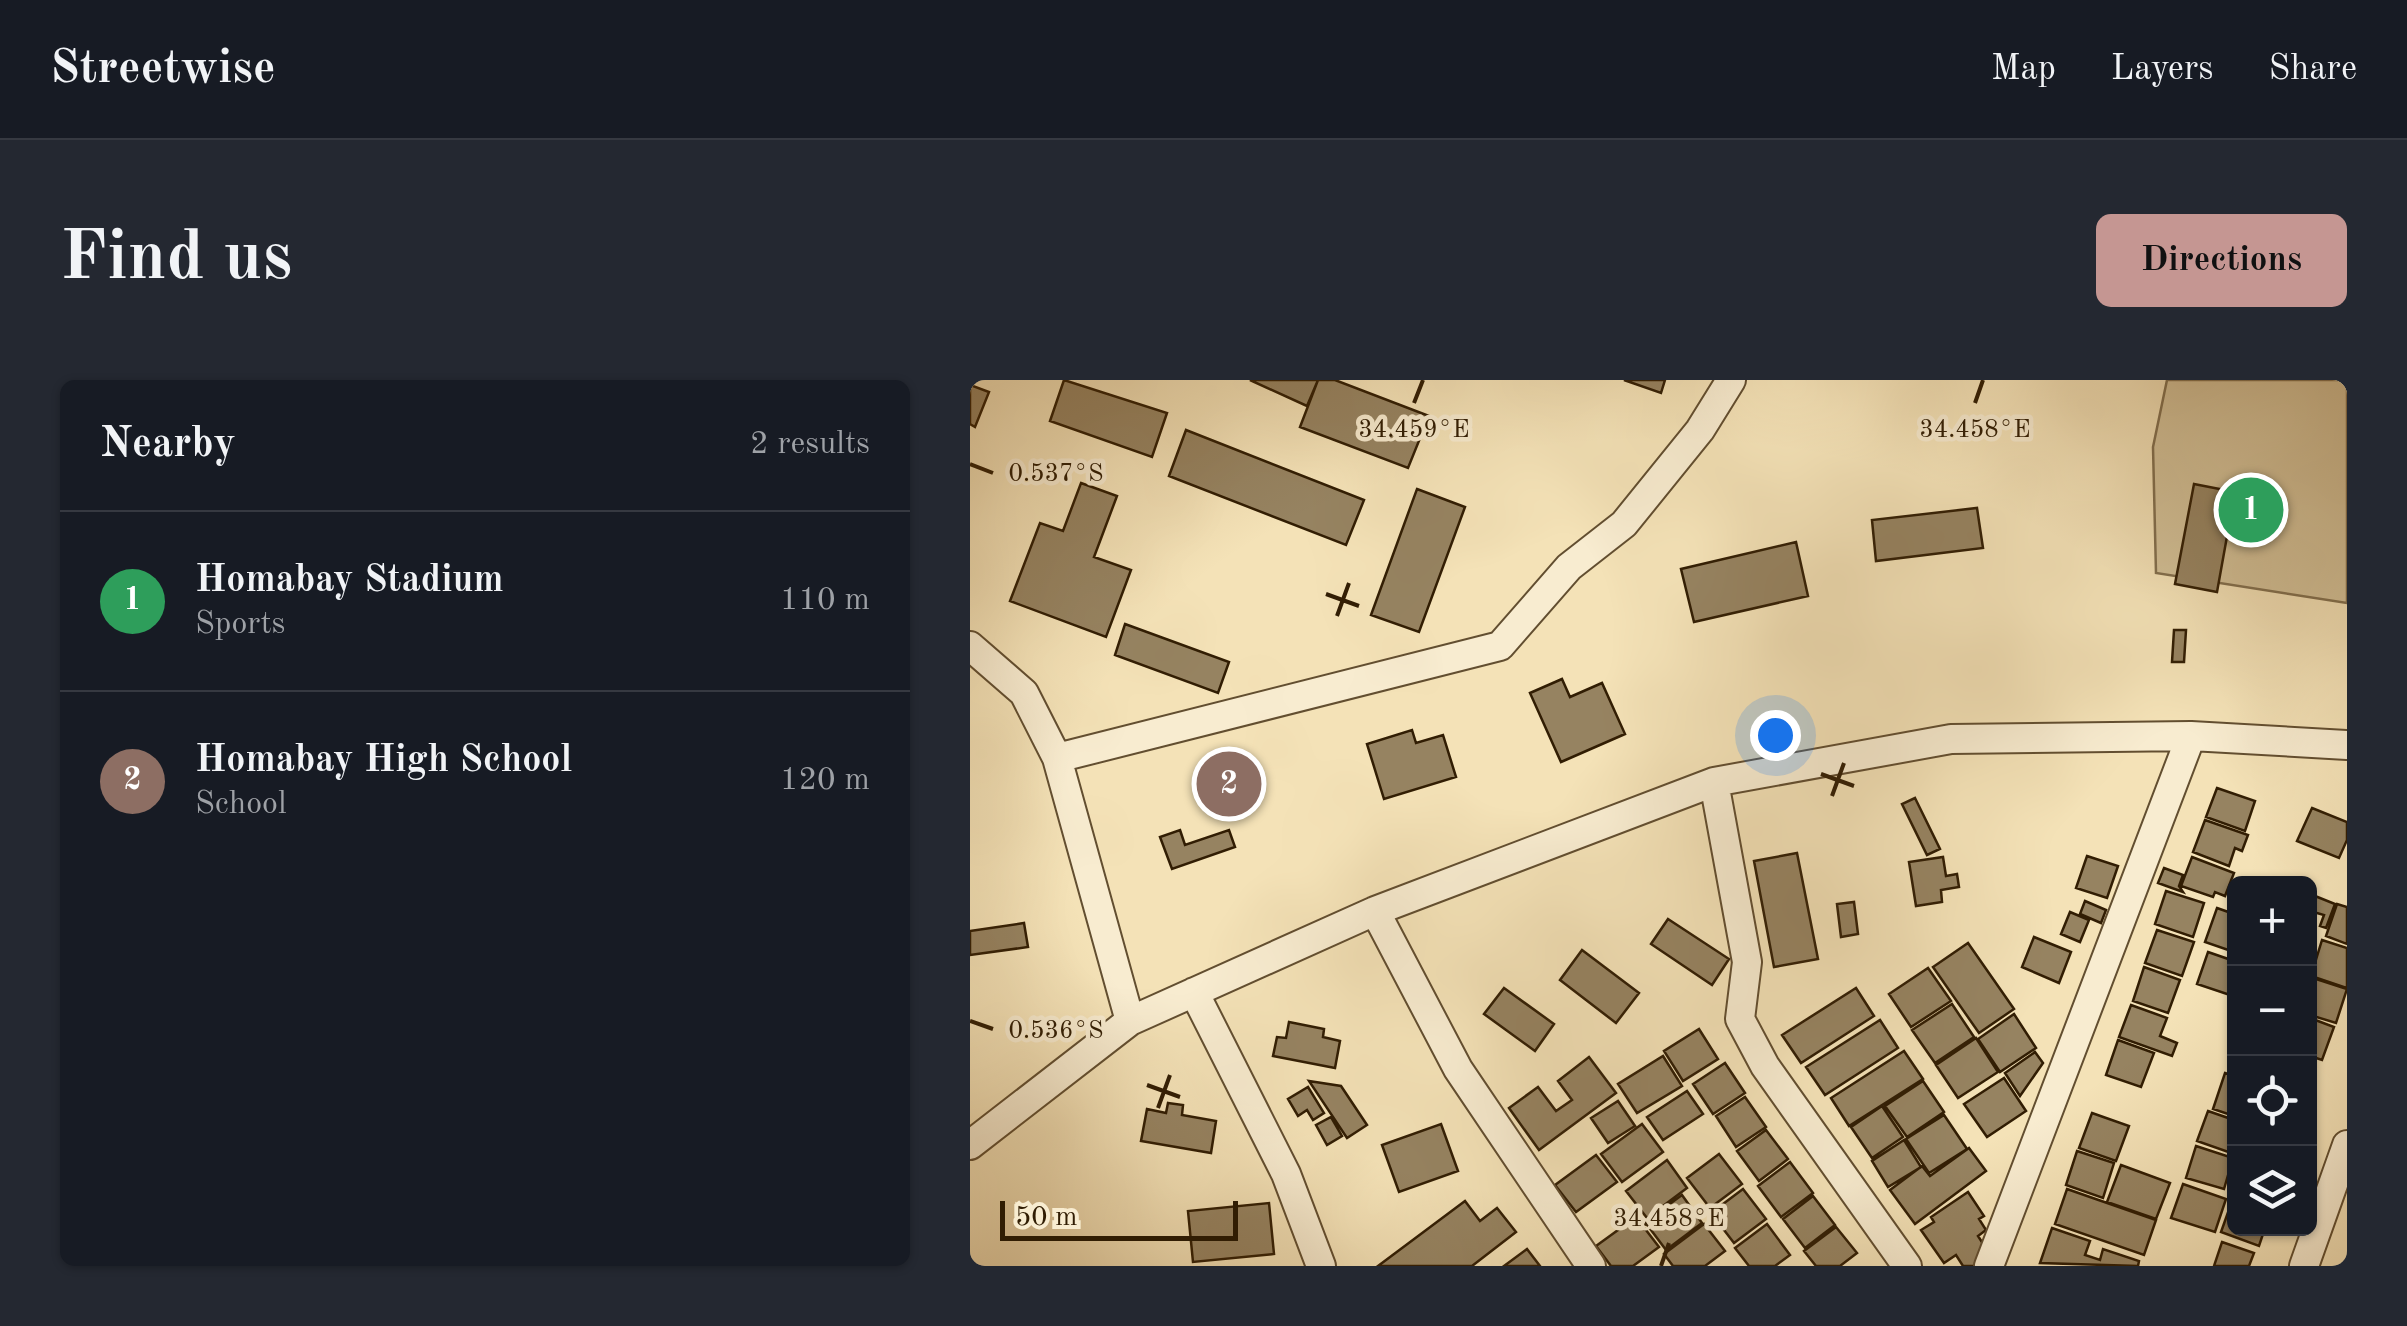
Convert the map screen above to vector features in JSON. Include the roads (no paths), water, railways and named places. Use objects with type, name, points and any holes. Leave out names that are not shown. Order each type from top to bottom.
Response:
[{"type":"street","points":[[1057,758],[1500,646],[1569,567],[1624,524],[1700,430],[1731,380]]},
{"type":"street","points":[[970,646],[1024,693],[1057,758],[1130,1021]]},
{"type":"street","points":[[1989,1266],[2191,736]]},
{"type":"street","points":[[970,1145],[1130,1021],[1375,910],[1714,782],[1951,739],[2191,736],[2347,745]]},
{"type":"street","points":[[1714,782],[1747,962],[1740,1019],[1765,1066],[1907,1266]]},
{"type":"street","points":[[1375,910],[1458,1069],[1592,1266]]},
{"type":"street","points":[[1194,992],[1286,1174],[1321,1266]]},
{"type":"street","points":[[2304,1266],[2347,1145]]},
{"type":"place","name":"Homabay Stadium","points":[[2251,510]]},
{"type":"place","name":"Homabay High School","points":[[1229,784]]}]
